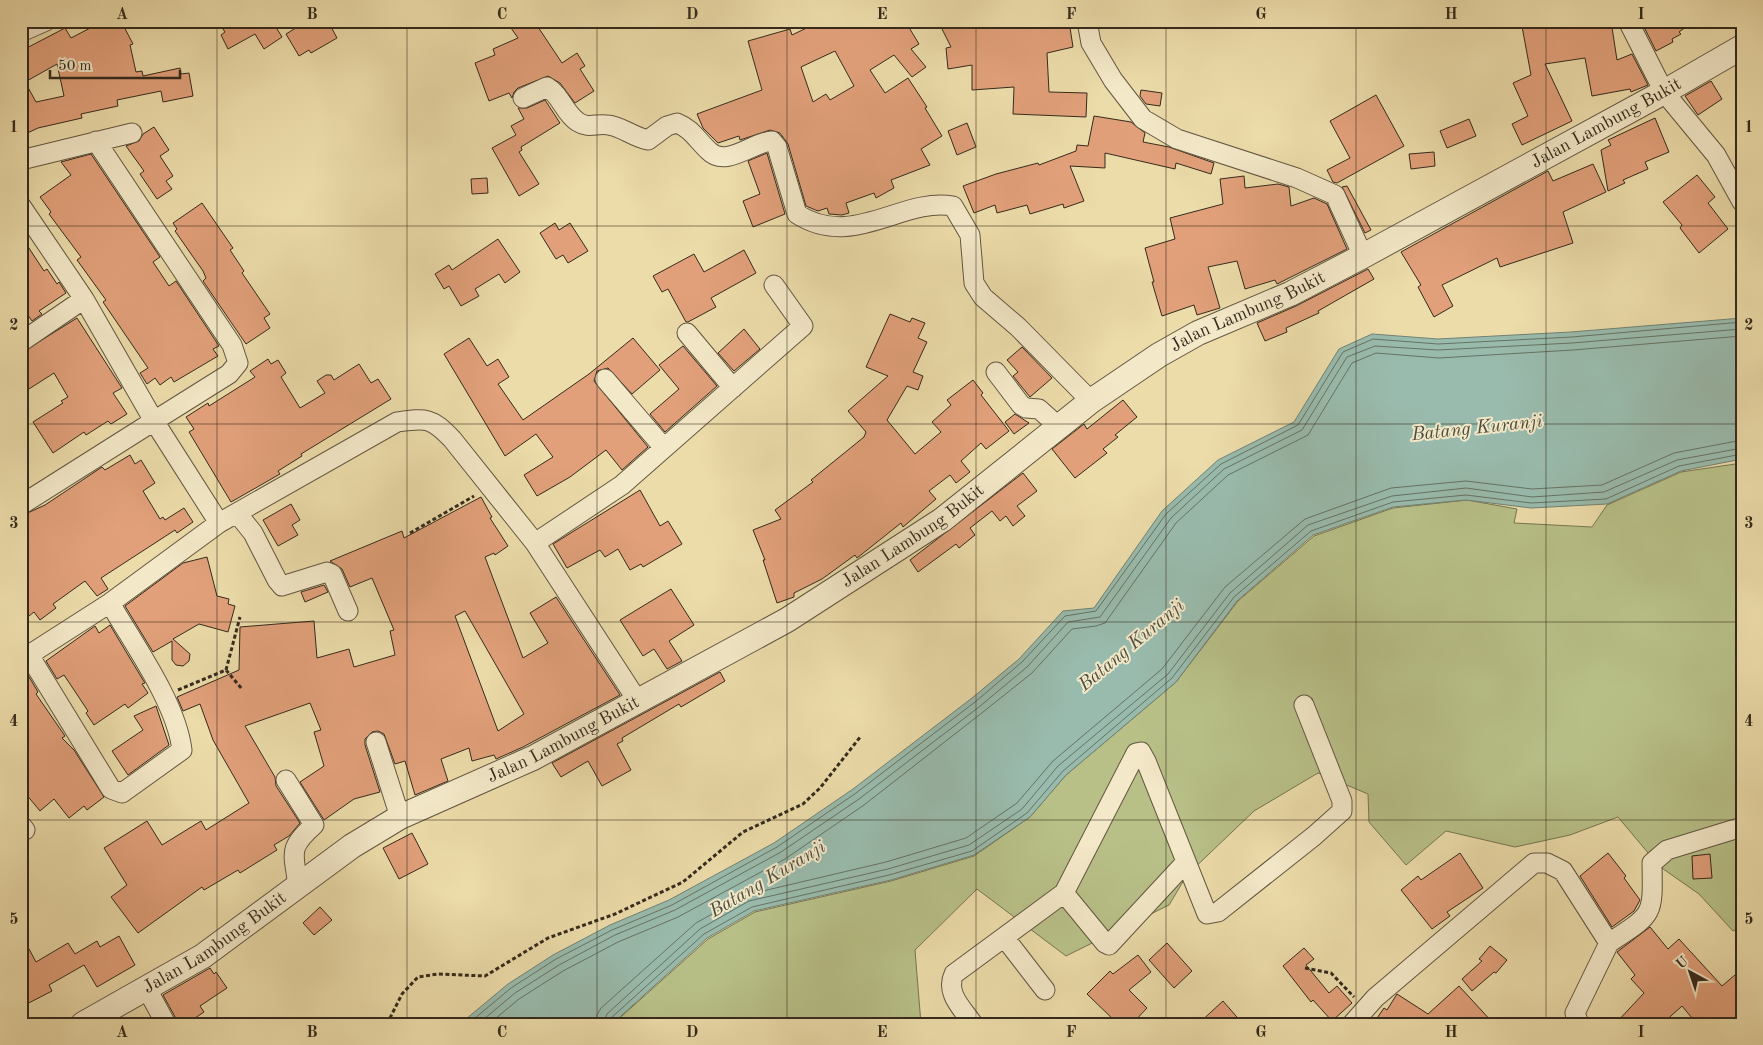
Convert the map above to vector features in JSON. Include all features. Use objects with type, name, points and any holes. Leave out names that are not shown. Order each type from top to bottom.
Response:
[{"type":"street","points":[[21,32],[46,21]]},
{"type":"street","points":[[1087,21],[1091,43],[1104,65],[1143,119],[1177,139],[1297,178],[1335,195],[1363,256]]},
{"type":"street","points":[[1628,21],[1664,92],[1716,156],[1742,202]]},
{"type":"street","name":"Jalan Lambung Bukit","points":[[83,1024],[114,1017],[147,989],[203,956],[352,846],[400,817],[533,758],[787,620],[942,520],[1091,400],[1159,355],[1198,333],[1290,294],[1363,256],[1664,92],[1742,47]]},
{"type":"street","points":[[523,98],[547,87],[554,91],[576,121],[588,127],[608,125],[637,138],[648,140],[667,126],[677,122],[692,131],[710,153],[723,157],[742,152],[764,142],[772,141],[777,147],[797,214],[811,224],[826,227],[875,222],[938,203],[954,206],[970,235],[974,284],[983,297],[1018,327],[1091,400]]},
{"type":"street","points":[[21,160],[132,133]]},
{"type":"street","points":[[21,505],[229,374],[238,363],[232,345],[96,141]]},
{"type":"street","points":[[21,206],[84,299],[154,421],[219,523]]},
{"type":"street","points":[[534,543],[622,485],[803,326],[774,286]]},
{"type":"street","points":[[21,342],[84,299]]},
{"type":"street","points":[[687,333],[732,388]]},
{"type":"street","points":[[996,372],[1021,405],[1026,408],[1039,409],[1058,426]]},
{"type":"street","points":[[604,379],[664,448]]},
{"type":"street","points":[[110,603],[164,697],[180,732],[182,750],[122,793],[111,789],[25,657],[110,603],[219,523],[397,422],[421,419],[437,423],[452,439],[534,543],[637,700]]},
{"type":"street","points":[[237,513],[253,533],[277,580],[282,586],[327,572],[332,574],[348,611]]},
{"type":"street","points":[[973,1024],[951,992],[950,983],[954,974],[1064,892],[1136,753],[1141,752],[1146,761],[1207,914],[1218,912],[1314,836],[1342,810],[1342,801],[1304,705]]},
{"type":"street","points":[[376,742],[400,817]]},
{"type":"street","points":[[286,780],[314,826],[297,840],[293,853],[298,886]]},
{"type":"street","points":[[1579,1024],[1575,1013],[1609,943],[1642,921],[1650,912],[1653,900],[1652,863],[1667,850],[1742,827]]},
{"type":"street","points":[[1064,892],[1105,943],[1109,945],[1186,862]]},
{"type":"street","points":[[1358,1017],[1534,863],[1547,863],[1563,871],[1609,943]]},
{"type":"street","points":[[1004,937],[1045,990]]},
{"type":"street","points":[[147,989],[166,1024]]},
{"type":"path","points":[[410,533],[489,487]]},
{"type":"path","points":[[226,670],[240,618]]},
{"type":"path","points":[[164,697],[196,680],[226,670]]},
{"type":"path","points":[[226,670],[242,689]]},
{"type":"path","points":[[387,1024],[402,994],[418,977],[438,974],[484,976],[548,938],[615,914],[683,882],[743,832],[803,804],[820,788],[862,736]]},
{"type":"path","points":[[1305,968],[1331,973],[1350,990],[1358,1017]]},
{"type":"green space","points":[[1742,463],[1742,926],[1733,931],[1699,894],[1659,866],[1618,817],[1570,835],[1515,847],[1446,831],[1406,865],[1369,822],[1368,794],[1318,773],[1254,811],[1187,875],[1169,905],[1066,956],[977,889],[915,950],[921,1024],[613,1024],[708,939],[755,912],[891,881],[974,856],[1030,817],[1066,775],[1176,682],[1238,601],[1314,536],[1393,508],[1467,500],[1517,509],[1514,523],[1592,527],[1607,505],[1681,472]]},
{"type":"water","name":"Batang Kuranji","points":[[1742,318],[1742,459],[1681,471],[1607,504],[1531,508],[1466,500],[1393,507],[1313,535],[1237,601],[1176,682],[1066,775],[1030,817],[974,855],[891,880],[754,911],[707,938],[612,1024],[460,1024],[508,984],[553,955],[610,925],[669,900],[774,843],[853,789],[972,698],[1019,659],[1063,611],[1094,608],[1162,511],[1218,460],[1294,422],[1339,349],[1372,334],[1438,339],[1571,332]]},
{"type":"building","points":[[94,21],[121,21],[133,44],[130,45],[136,72],[142,71],[143,76],[180,68],[181,74],[189,73],[193,96],[163,102],[161,91],[117,100],[118,106],[81,114],[82,118],[38,128],[21,136],[21,51],[65,28],[71,38],[96,25]],"holes":[[[57,64],[64,96],[36,102],[25,82]]]},
{"type":"building","points":[[238,21],[278,21],[274,24],[282,37],[264,49],[255,34],[228,49],[221,35],[225,32],[223,29]]},
{"type":"building","points":[[307,21],[328,21],[337,38],[311,53],[309,50],[299,56],[286,34]]},
{"type":"building","points":[[521,21],[534,21],[562,63],[577,53],[585,66],[580,69],[594,91],[575,103],[560,83],[548,76],[518,88],[512,98],[509,93],[489,101],[475,63],[495,55],[493,49],[518,38],[511,28]]},
{"type":"building","points":[[821,21],[905,21],[919,44],[911,49],[926,67],[912,77],[894,55],[870,70],[885,93],[908,78],[927,107],[925,108],[942,136],[921,149],[930,165],[891,180],[894,188],[876,198],[874,193],[846,203],[849,213],[842,215],[829,214],[827,208],[818,211],[806,206],[788,144],[780,133],[770,130],[740,140],[739,136],[718,143],[703,128],[697,114],[762,90],[748,41],[790,29],[792,35]],"holes":[[[835,51],[854,86],[830,100],[826,94],[813,102],[801,67]]]},
{"type":"building","points":[[938,21],[970,21],[972,25],[999,21],[1069,21],[1073,47],[1047,53],[1049,92],[1087,93],[1086,117],[1013,114],[1014,87],[972,90],[972,65],[948,69],[946,48],[951,47]]},
{"type":"building","points":[[1521,21],[1611,21],[1617,60],[1632,54],[1648,85],[1631,92],[1630,89],[1592,96],[1585,58],[1545,64],[1572,121],[1522,145],[1512,124],[1528,116],[1513,83],[1531,75]]},
{"type":"building","points":[[1641,21],[1694,21],[1679,32],[1681,34],[1672,39],[1673,42],[1656,51]]},
{"type":"building","points":[[1711,81],[1722,99],[1698,115],[1685,96]]},
{"type":"building","points":[[1141,90],[1162,93],[1160,106],[1146,104],[1140,96]]},
{"type":"building","points":[[1376,95],[1404,146],[1337,183],[1333,182],[1327,170],[1350,158],[1330,121]]},
{"type":"building","points":[[545,100],[560,123],[521,147],[522,150],[519,152],[539,184],[519,196],[492,148],[516,135],[511,126],[524,119],[518,108],[527,108]]},
{"type":"building","points":[[1094,116],[1131,122],[1145,133],[1143,142],[1169,147],[1214,163],[1211,174],[1176,163],[1175,169],[1105,153],[1105,168],[1070,166],[1084,201],[1064,208],[1063,204],[1030,214],[1027,205],[997,213],[995,205],[974,213],[963,186],[996,174],[1038,163],[1039,165],[1076,151],[1077,145],[1088,146]]},
{"type":"building","points":[[1655,118],[1669,152],[1645,162],[1648,169],[1623,180],[1625,183],[1608,191],[1601,150],[1611,145],[1608,140]]},
{"type":"building","points":[[1469,119],[1476,136],[1447,148],[1440,131]]},
{"type":"building","points":[[967,123],[976,147],[957,155],[948,131]]},
{"type":"building","points":[[154,127],[169,150],[160,156],[173,176],[166,181],[172,189],[157,199],[140,174],[144,171],[126,146],[139,141],[143,134]]},
{"type":"building","points":[[1434,152],[1435,166],[1411,169],[1409,154]]},
{"type":"building","points":[[767,153],[785,214],[753,227],[743,201],[760,194],[748,161]]},
{"type":"building","points":[[91,154],[160,257],[153,262],[169,286],[176,281],[219,346],[213,349],[218,356],[174,382],[171,377],[160,385],[155,378],[147,384],[140,373],[148,368],[103,302],[106,300],[77,260],[81,257],[49,214],[51,212],[40,197],[71,175],[61,162]]},
{"type":"building","points":[[1593,164],[1606,192],[1563,212],[1573,243],[1500,267],[1497,258],[1442,285],[1453,306],[1434,317],[1418,287],[1421,285],[1401,252],[1548,171],[1553,181]]},
{"type":"building","points":[[1697,175],[1715,197],[1708,203],[1728,229],[1699,253],[1680,228],[1682,225],[1663,202]]},
{"type":"building","points":[[1244,176],[1245,188],[1278,184],[1289,187],[1291,206],[1314,198],[1327,204],[1347,249],[1277,284],[1275,280],[1245,289],[1237,261],[1208,267],[1220,308],[1197,315],[1194,305],[1162,316],[1145,248],[1175,239],[1170,218],[1223,204],[1220,179]]},
{"type":"building","points":[[487,178],[488,193],[472,194],[471,179]]},
{"type":"building","points":[[1347,186],[1371,230],[1365,233],[1342,187]]},
{"type":"building","points":[[202,203],[233,248],[230,250],[244,271],[242,273],[270,314],[264,318],[270,328],[246,344],[203,281],[206,278],[203,271],[175,231],[177,229],[173,223]]},
{"type":"building","points":[[555,223],[559,230],[570,223],[588,251],[568,263],[563,255],[556,259],[540,233]]},
{"type":"building","points":[[21,236],[44,271],[47,269],[66,293],[39,311],[42,314],[32,321],[21,305],[21,285],[27,282],[21,274]]},
{"type":"building","points":[[498,239],[520,272],[505,283],[499,274],[475,289],[479,296],[461,306],[449,286],[444,289],[435,274],[449,265],[452,270]]},
{"type":"building","points":[[744,250],[756,273],[711,298],[716,307],[688,322],[686,322],[668,289],[662,292],[653,276],[694,254],[704,272]]},
{"type":"building","points":[[1368,269],[1374,279],[1318,311],[1319,313],[1286,328],[1287,332],[1265,341],[1257,323],[1296,306]]},
{"type":"building","points":[[890,314],[910,322],[912,318],[925,323],[918,338],[927,342],[913,372],[923,376],[918,390],[907,386],[887,420],[915,454],[941,432],[932,422],[951,405],[947,400],[973,380],[983,393],[981,395],[1009,431],[986,449],[981,443],[961,461],[970,472],[956,483],[950,475],[929,491],[936,499],[903,527],[901,523],[857,558],[855,555],[822,579],[794,593],[794,597],[777,603],[763,560],[765,560],[753,530],[781,519],[775,510],[813,482],[811,480],[864,437],[866,432],[848,411],[888,376],[866,367]]},
{"type":"building","points":[[77,318],[122,388],[113,393],[127,414],[111,424],[108,421],[86,435],[84,432],[53,453],[33,422],[63,403],[61,401],[68,397],[54,373],[21,394],[21,353]]},
{"type":"building","points":[[744,329],[760,349],[734,371],[718,353]]},
{"type":"building","points":[[469,338],[487,366],[498,359],[509,377],[498,384],[523,420],[589,374],[633,338],[660,370],[632,394],[608,368],[597,371],[594,381],[648,447],[622,470],[606,450],[570,477],[537,496],[524,475],[553,457],[536,434],[505,456],[444,354]]},
{"type":"building","points":[[683,346],[717,386],[665,432],[650,414],[679,389],[659,365]]},
{"type":"building","points":[[1022,347],[1052,378],[1030,397],[1013,376],[1018,372],[1007,360]]},
{"type":"building","points":[[268,359],[271,364],[278,360],[286,373],[281,377],[300,408],[325,393],[317,381],[326,375],[331,375],[334,380],[359,364],[371,383],[378,379],[391,399],[301,454],[302,456],[278,471],[280,474],[231,502],[189,432],[194,429],[186,417],[208,403],[209,406],[255,377],[250,371]]},
{"type":"building","points":[[1123,400],[1137,417],[1115,435],[1118,437],[1103,449],[1107,453],[1075,478],[1052,449],[1084,424],[1087,429]]},
{"type":"building","points":[[1015,414],[1029,423],[1014,434],[1005,422]]},
{"type":"building","points":[[130,455],[135,464],[141,460],[155,483],[143,491],[160,519],[163,517],[165,520],[184,508],[193,522],[177,533],[175,530],[101,578],[108,589],[97,596],[85,581],[53,604],[56,608],[40,620],[34,612],[29,616],[21,606],[21,516],[45,505],[102,467],[105,470]]},
{"type":"building","points":[[1023,473],[1037,491],[1017,506],[1025,516],[1013,526],[1006,516],[1000,521],[992,511],[970,528],[975,535],[959,548],[956,544],[918,572],[910,560]]},
{"type":"building","points":[[640,490],[660,526],[668,521],[682,544],[643,567],[641,564],[630,570],[618,549],[605,557],[600,550],[567,568],[553,544]]},
{"type":"building","points":[[481,497],[492,517],[490,518],[508,546],[495,555],[494,553],[485,557],[523,658],[548,643],[530,613],[556,597],[620,695],[523,747],[496,759],[494,755],[472,761],[469,748],[441,759],[448,781],[415,795],[405,761],[395,764],[384,734],[378,731],[372,732],[365,739],[365,745],[380,792],[354,799],[324,820],[300,782],[324,766],[314,732],[321,730],[310,703],[245,726],[275,777],[276,786],[300,823],[289,836],[274,845],[277,850],[240,873],[238,870],[204,890],[202,887],[138,933],[111,897],[127,885],[104,848],[147,821],[162,845],[201,821],[206,830],[249,803],[213,740],[200,704],[183,711],[177,697],[239,670],[240,627],[314,621],[317,658],[349,649],[354,667],[395,655],[390,631],[394,630],[372,578],[350,587],[342,569],[330,561],[402,531],[404,538]],"holes":[[[465,611],[524,714],[498,731],[455,616]]]},
{"type":"building","points":[[291,504],[300,520],[292,525],[298,535],[278,546],[263,520]]},
{"type":"building","points":[[207,557],[217,596],[229,599],[228,604],[235,606],[228,632],[199,624],[173,639],[190,654],[189,661],[183,666],[176,665],[172,660],[172,641],[153,652],[125,606],[183,563]]},
{"type":"building","points":[[324,585],[328,592],[305,602],[301,592]]},
{"type":"building","points":[[671,589],[694,625],[669,641],[682,661],[667,669],[654,649],[643,656],[620,620]]},
{"type":"building","points":[[110,625],[145,683],[142,684],[148,693],[128,708],[125,704],[94,725],[86,713],[88,711],[64,675],[57,679],[46,661],[95,626],[99,633]]},
{"type":"building","points":[[25,670],[38,692],[36,694],[65,736],[62,738],[74,750],[104,797],[87,810],[84,806],[69,818],[54,799],[40,811],[21,788],[21,671]]},
{"type":"building","points":[[720,672],[725,681],[681,707],[679,704],[622,738],[623,741],[617,744],[631,770],[602,786],[588,761],[561,777],[552,763]]},
{"type":"building","points":[[156,706],[169,745],[128,775],[112,751],[143,730],[134,716]]},
{"type":"building","points":[[412,833],[428,864],[399,879],[383,848]]},
{"type":"building","points":[[1460,853],[1483,888],[1447,912],[1450,916],[1432,929],[1401,890],[1418,876],[1421,880]]},
{"type":"building","points":[[1608,853],[1626,876],[1624,878],[1640,900],[1634,911],[1612,927],[1580,876]]},
{"type":"building","points":[[1710,854],[1712,878],[1693,879],[1692,856]]},
{"type":"building","points":[[320,907],[332,920],[314,935],[303,923]]},
{"type":"building","points":[[1650,927],[1668,949],[1679,939],[1722,986],[1742,969],[1742,1024],[1697,1024],[1682,1006],[1662,1024],[1615,1024],[1644,993],[1631,979],[1635,975],[1617,952]]},
{"type":"building","points":[[21,934],[36,962],[68,943],[75,954],[97,941],[100,947],[119,936],[135,965],[97,987],[84,965],[49,985],[52,991],[21,1007]]},
{"type":"building","points":[[1167,943],[1192,971],[1174,988],[1149,960]]},
{"type":"building","points":[[1490,946],[1507,960],[1496,973],[1494,972],[1472,991],[1462,979],[1482,961],[1479,959]]},
{"type":"building","points":[[1304,948],[1314,959],[1306,965],[1329,993],[1337,986],[1352,1003],[1332,1021],[1313,1000],[1311,1002],[1283,966]]},
{"type":"building","points":[[1138,955],[1151,972],[1129,990],[1147,1008],[1132,1024],[1118,1024],[1087,994],[1110,971],[1113,974]]},
{"type":"building","points":[[210,968],[214,974],[216,972],[227,988],[200,1006],[204,1012],[186,1024],[179,1024],[163,995]]},
{"type":"building","points":[[1459,986],[1494,1024],[1373,1024],[1384,1008],[1387,1010],[1397,994],[1428,1014]]},
{"type":"building","points":[[1223,1001],[1243,1024],[1198,1024]]}]
